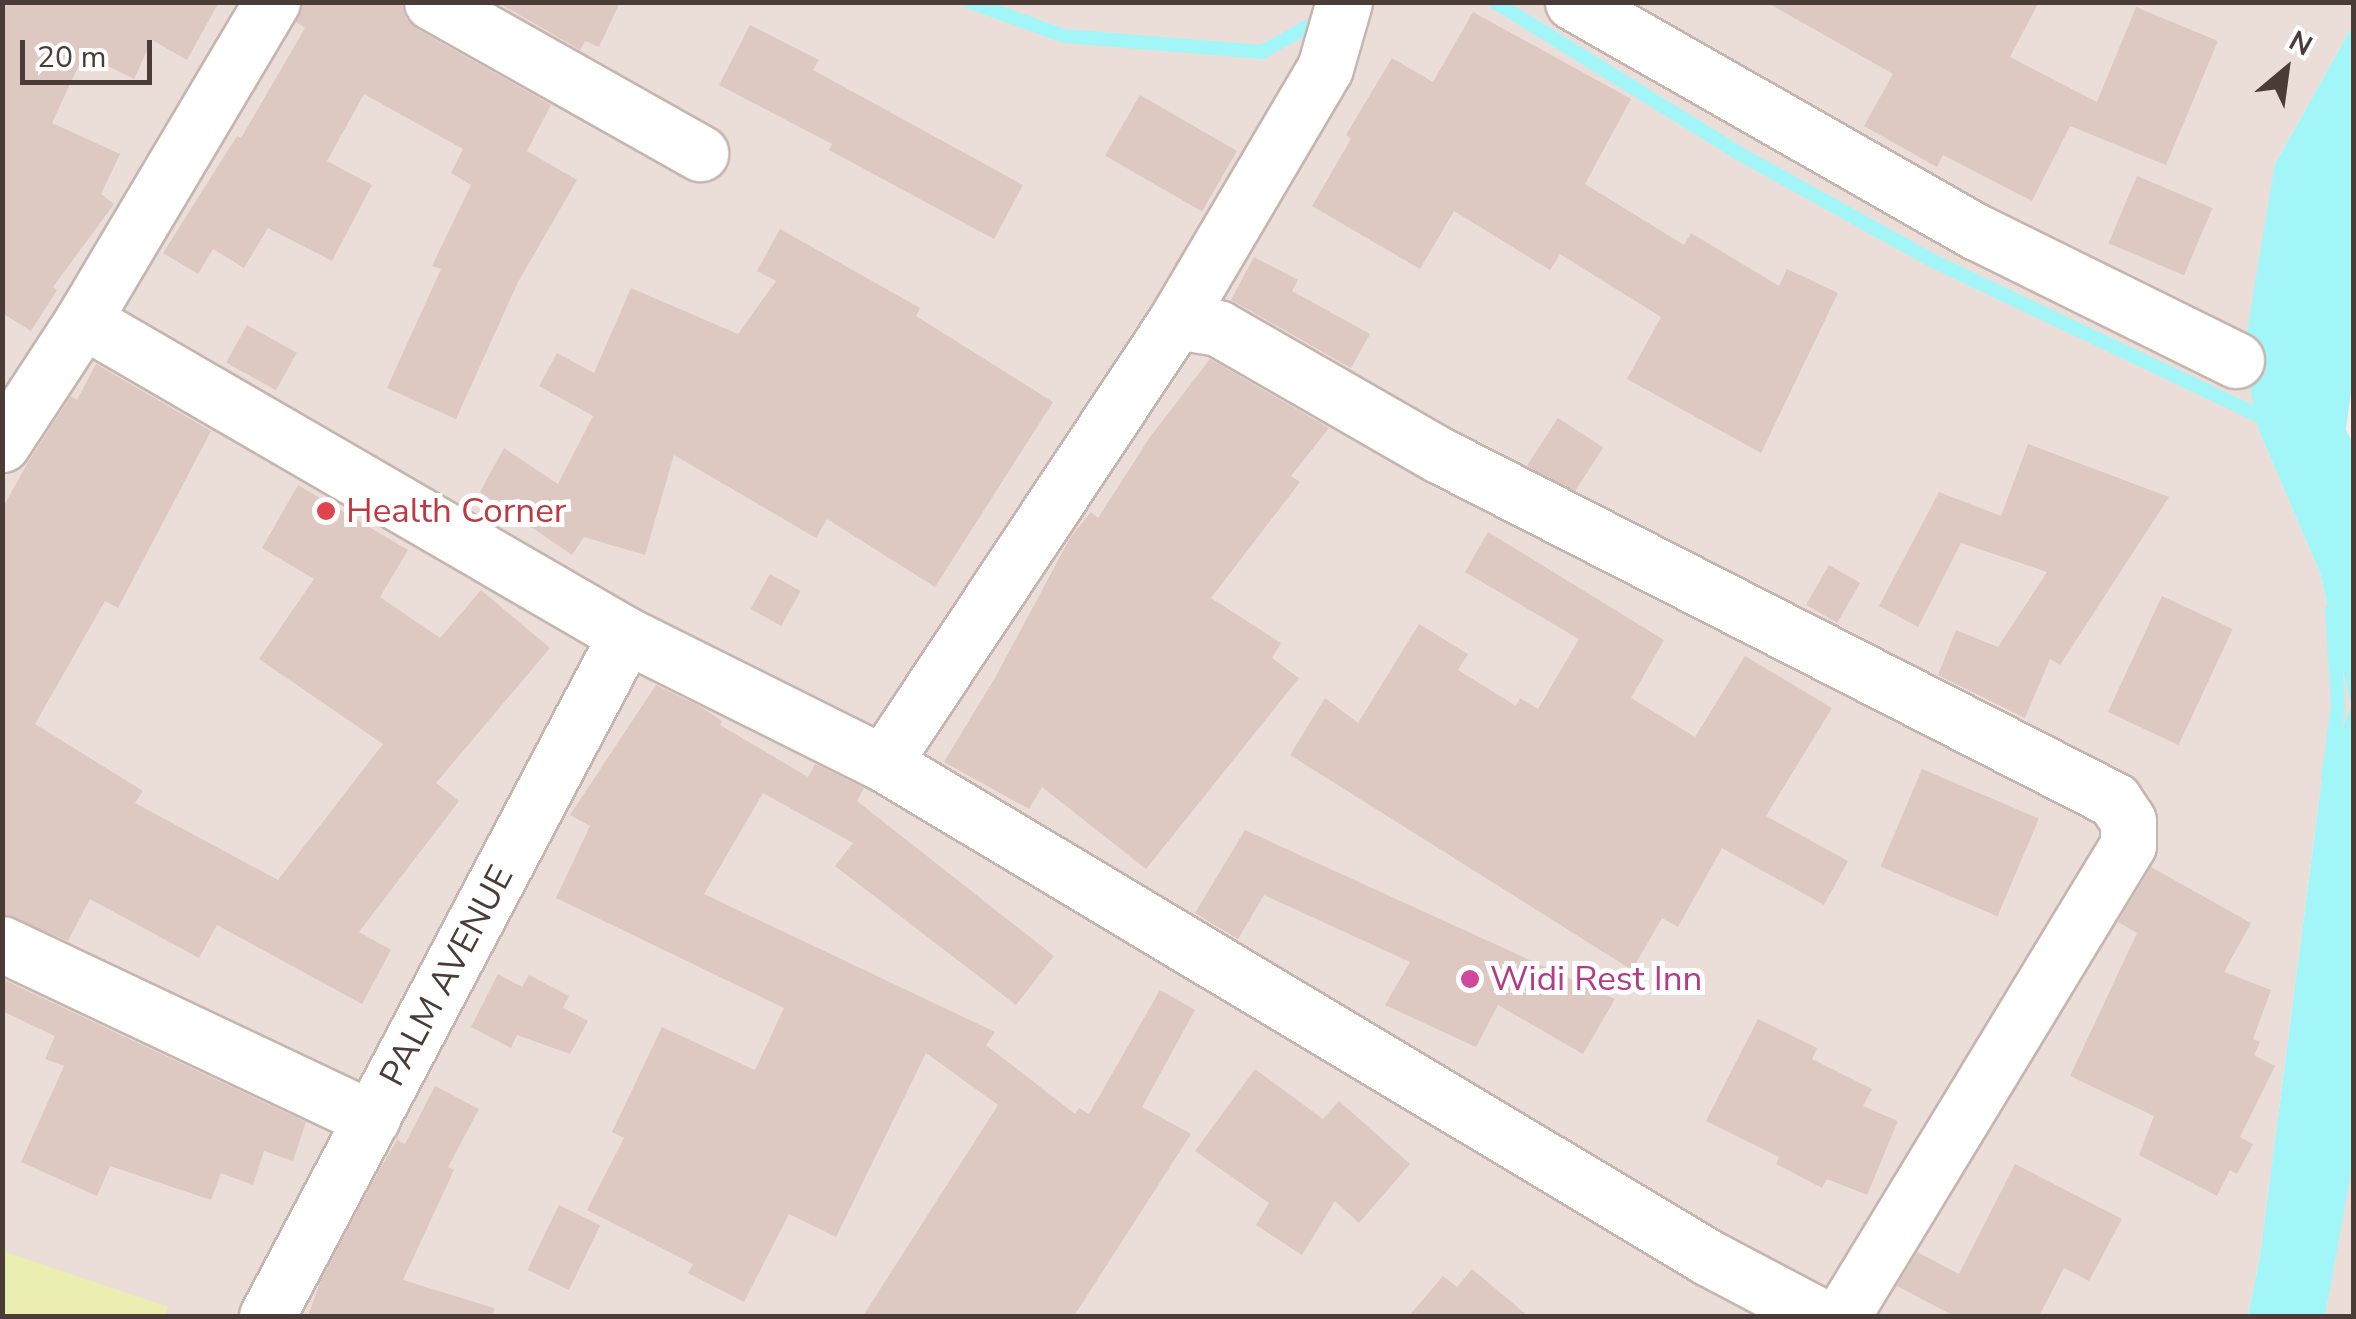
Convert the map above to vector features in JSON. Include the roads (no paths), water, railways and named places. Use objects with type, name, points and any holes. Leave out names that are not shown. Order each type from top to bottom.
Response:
[{"type":"street","points":[[2,444],[83,320],[272,2]]},
{"type":"street","points":[[432,2],[700,153]]},
{"type":"street","points":[[883,763],[1176,321],[1325,68],[1344,2]]},
{"type":"street","points":[[1573,2],[1977,232],[2236,360]]},
{"type":"street","points":[[83,320],[626,635],[883,763],[1709,1258],[1820,1316]]},
{"type":"street","points":[[1176,321],[1218,328],[1441,456],[2114,800],[2128,821],[2128,844],[1842,1316]]},
{"type":"street","name":"PALM AVENUE","points":[[268,1316],[626,635]]},
{"type":"street","points":[[2,944],[372,1119]]},
{"type":"water","points":[[2353,25],[2354,367],[2346,430],[2354,445],[2354,1157],[2325,1316],[2248,1316],[2260,1256],[2321,786],[2351,705],[2320,573],[2259,431],[2243,355],[2275,164]]},
{"type":"waterway","points":[[970,2],[1064,36],[1262,52],[1324,18]]},
{"type":"waterway","points":[[1495,2],[1740,154],[1931,260],[2272,422]]},
{"type":"waterway","points":[[2328,778],[2338,706],[2332,610]]},
{"type":"place","name":"Health Corner","points":[[326,511]]},
{"type":"place","name":"Widi Rest Inn","points":[[1470,979]]}]
